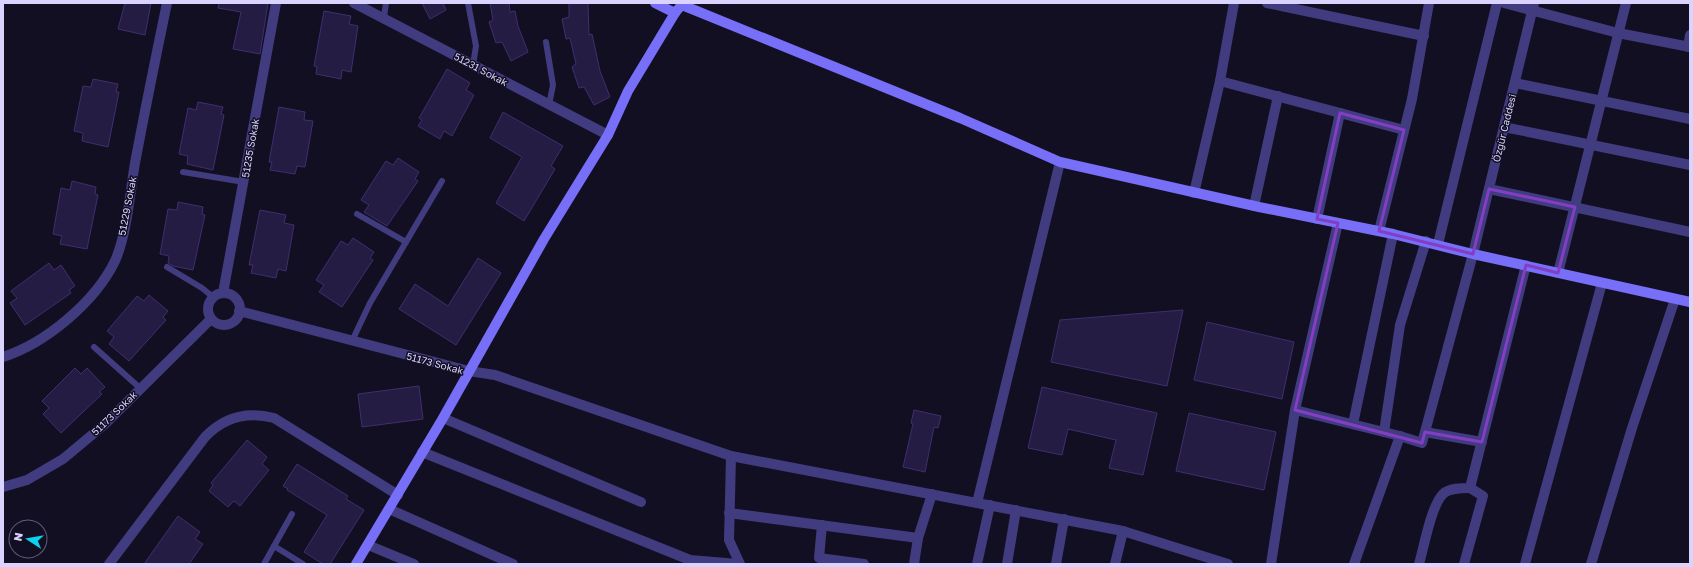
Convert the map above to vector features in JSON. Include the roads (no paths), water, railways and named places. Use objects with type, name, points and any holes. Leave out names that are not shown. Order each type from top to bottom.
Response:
[{"type":"main road","points":[[655,3],[680,7],[960,118],[1060,162],[1254,206],[1426,241],[1473,254],[1690,302]]},
{"type":"main road","points":[[356,564],[443,418],[548,233],[608,135],[628,91],[680,7]]},
{"type":"street","name":"51229 Sokak","points":[[3,357],[27,348],[49,334],[70,317],[105,278],[115,260],[123,232],[139,142],[167,3]]},
{"type":"street","name":"51235 Sokak","points":[[223,293],[276,3]]},
{"type":"street","name":"51231 Sokak","points":[[354,3],[384,17],[608,135]]},
{"type":"street","points":[[1194,192],[1220,81],[1234,3]]},
{"type":"street","points":[[1268,3],[1308,7],[1424,36]]},
{"type":"street","points":[[1379,231],[1404,130],[1424,36],[1429,3]]},
{"type":"street","points":[[1438,244],[1498,3]]},
{"type":"street","points":[[1504,3],[1533,6],[1618,33],[1689,47],[1690,35]]},
{"type":"street","points":[[1558,273],[1626,3]]},
{"type":"street","name":"Özgür Caddesi","points":[[1425,432],[1473,254],[1533,6]]},
{"type":"street","points":[[1220,81],[1404,130]]},
{"type":"street","points":[[1515,83],[1690,119]]},
{"type":"street","points":[[1254,206],[1278,96]]},
{"type":"street","points":[[1317,219],[1340,113]]},
{"type":"street","points":[[1504,126],[1690,165]]},
{"type":"street","points":[[977,502],[1060,162]]},
{"type":"street","points":[[1489,189],[1690,232]]},
{"type":"street","points":[[1271,564],[1295,410],[1338,223]]},
{"type":"street","points":[[1353,424],[1392,234]]},
{"type":"street","points":[[1384,432],[1400,325],[1426,241]]},
{"type":"street","points":[[1470,488],[1526,265]]},
{"type":"street","points":[[1525,564],[1602,283]]},
{"type":"street","points":[[223,293],[228,294],[237,300],[239,311],[238,316],[230,323],[219,324],[211,319],[208,305],[213,297],[223,293]]},
{"type":"street","points":[[1591,564],[1674,299]]},
{"type":"street","name":"51173 Sokak","points":[[239,311],[469,371],[495,375],[731,456],[1123,531],[1221,563]]},
{"type":"street","name":"51173 Sokak","points":[[3,488],[27,480],[63,458],[105,424],[211,319]]},
{"type":"street","points":[[1295,410],[1400,436],[1422,444],[1425,432],[1482,442]]},
{"type":"street","points":[[109,564],[205,437],[224,422],[239,416],[257,414],[274,418],[398,494]]},
{"type":"street","points":[[443,418],[641,502]]},
{"type":"street","points":[[1354,564],[1400,436]]},
{"type":"street","points":[[422,452],[690,562],[739,564],[729,540],[731,456]]},
{"type":"street","points":[[1419,564],[1436,506],[1444,493],[1456,488],[1470,488],[1482,496],[1464,564]]},
{"type":"street","points":[[914,564],[918,538],[932,494]]},
{"type":"street","points":[[977,564],[990,505]]},
{"type":"street","points":[[389,509],[513,564]]},
{"type":"street","points":[[1006,564],[1016,510]]},
{"type":"street","points":[[729,513],[918,538]]},
{"type":"street","points":[[1056,564],[1064,520]]},
{"type":"street","points":[[822,525],[819,558],[864,564]]},
{"type":"street","points":[[1115,564],[1123,531]]},
{"type":"street","points":[[368,545],[414,564]]},
{"type":"lane","points":[[384,17],[386,3]]},
{"type":"lane","points":[[468,3],[476,46],[473,65]]},
{"type":"lane","points":[[546,42],[553,85],[549,105]]},
{"type":"lane","points":[[183,172],[244,182]]},
{"type":"lane","points":[[352,341],[370,303],[442,181]]},
{"type":"lane","points":[[357,214],[406,242]]},
{"type":"lane","points":[[167,267],[202,288],[213,297]]},
{"type":"lane","points":[[94,347],[140,388]]},
{"type":"lane","points":[[264,564],[292,514]]},
{"type":"lane","points":[[274,546],[303,564]]}]
